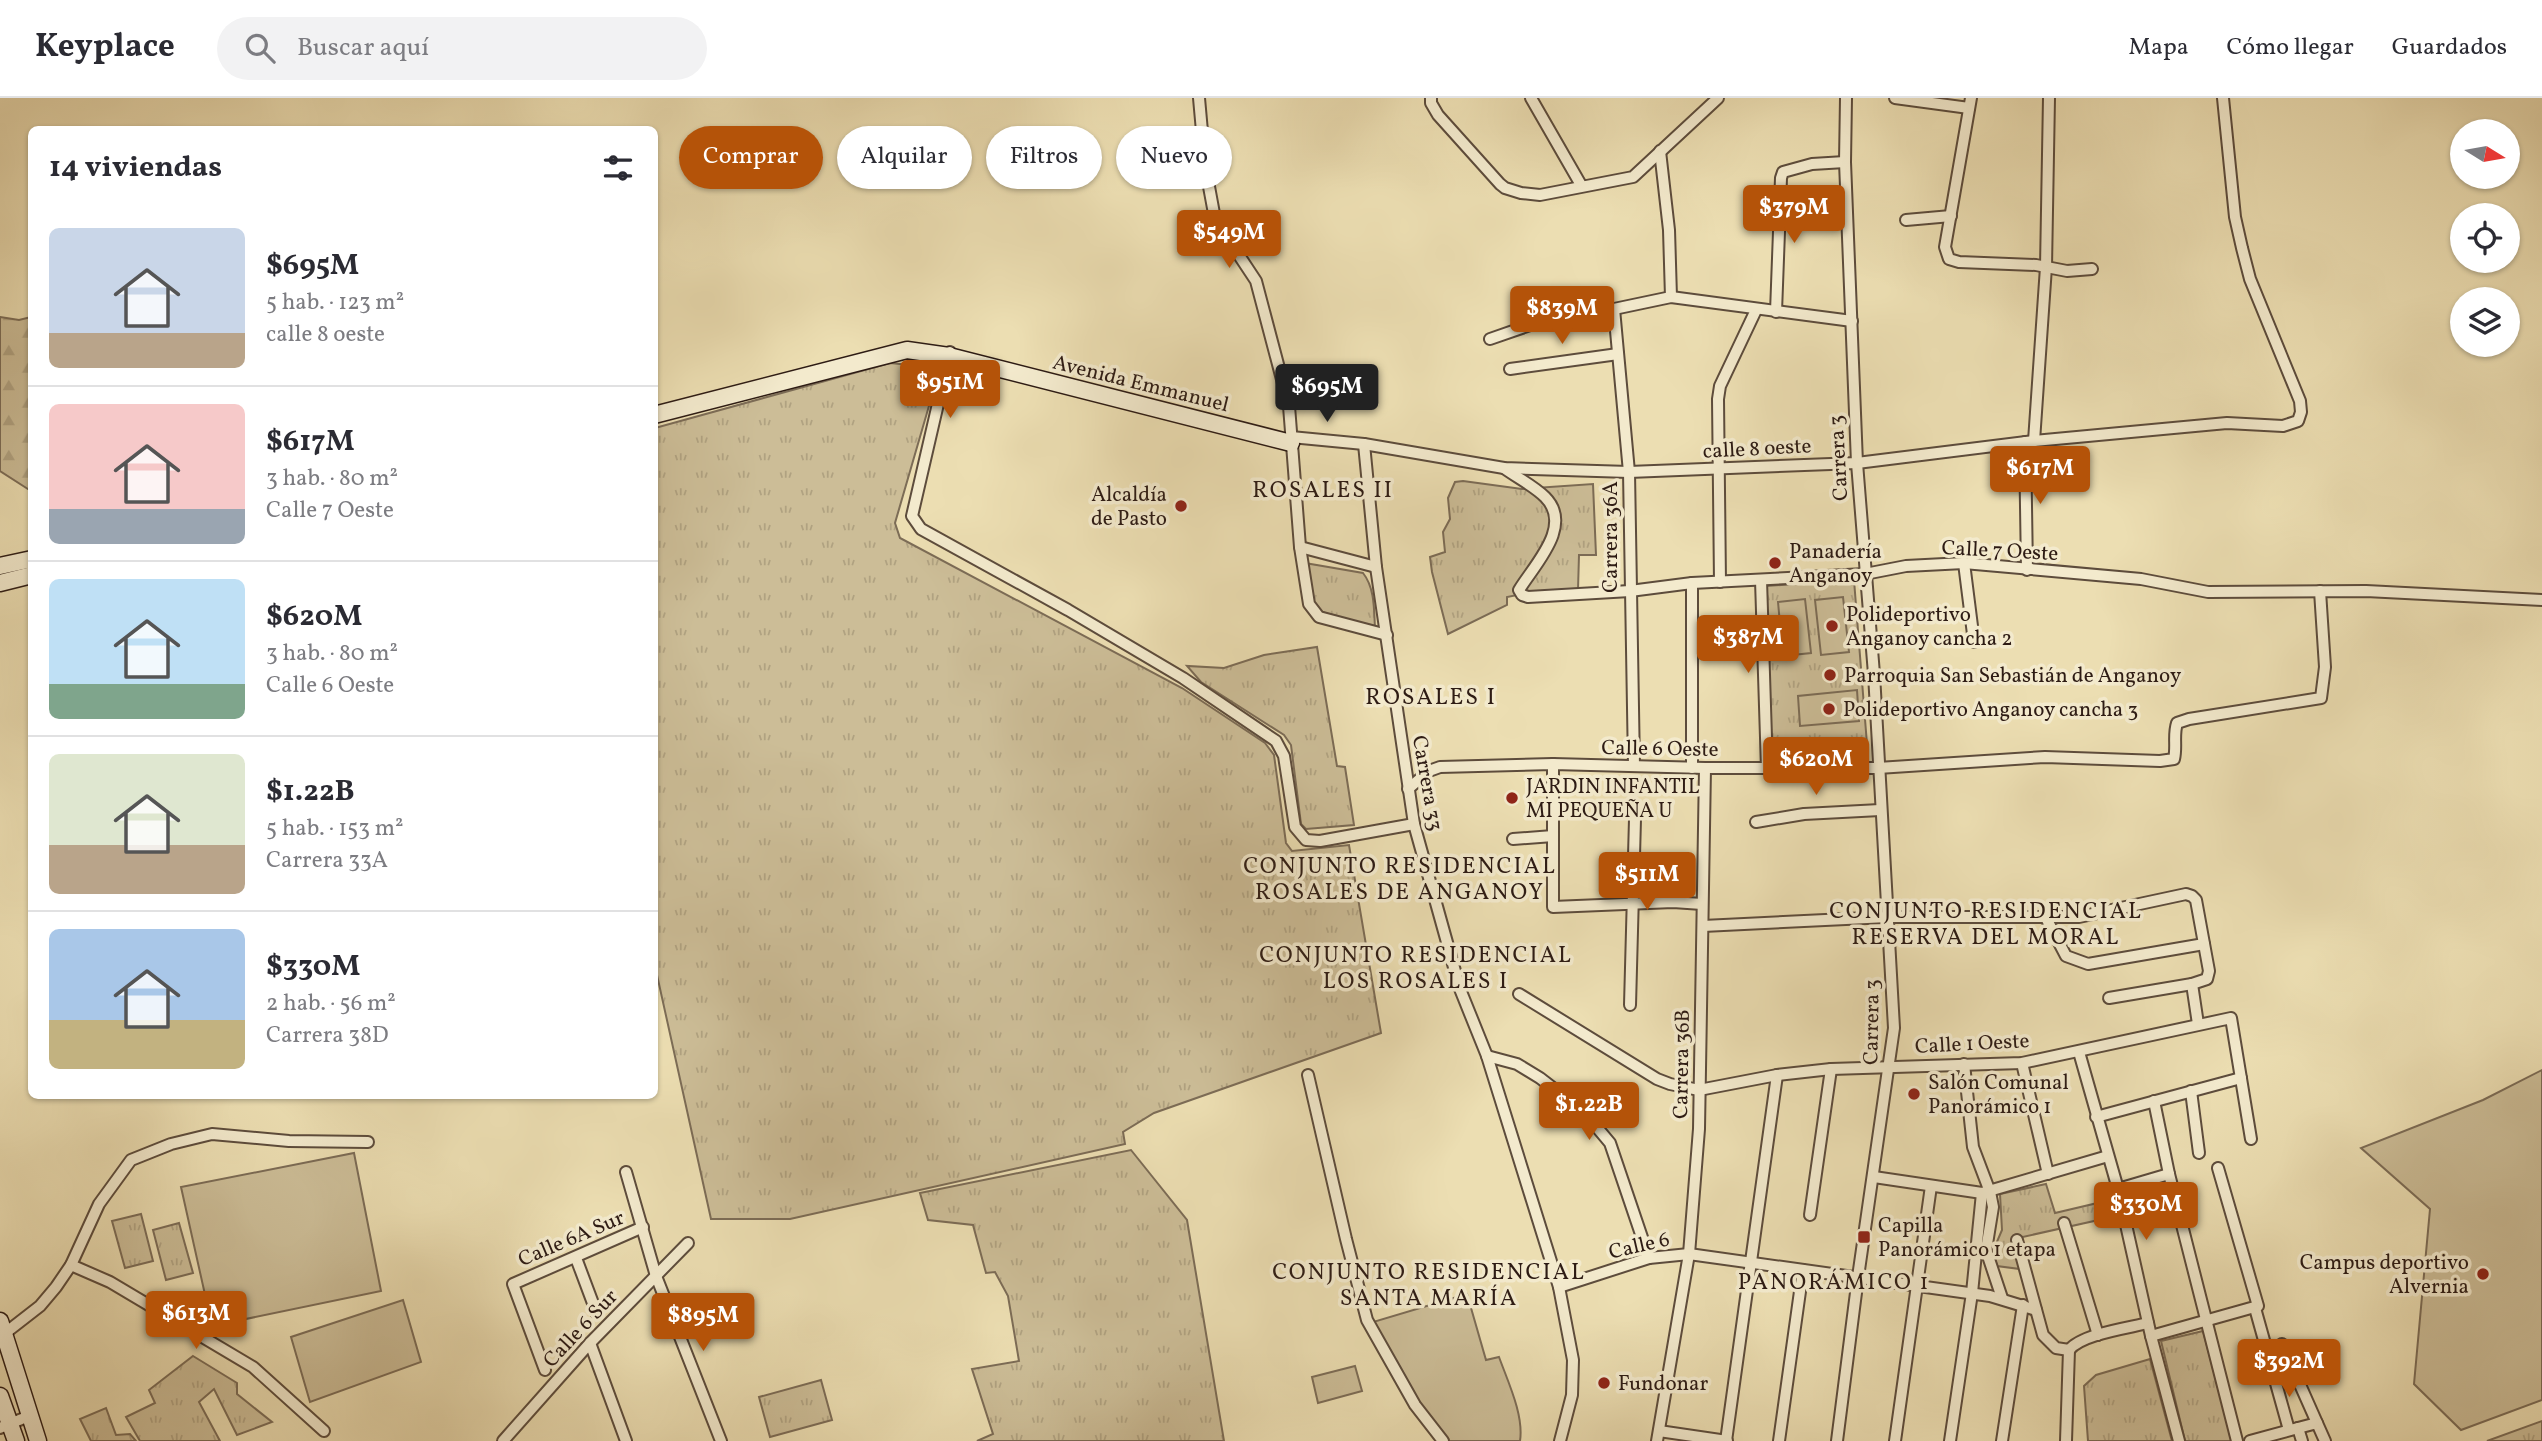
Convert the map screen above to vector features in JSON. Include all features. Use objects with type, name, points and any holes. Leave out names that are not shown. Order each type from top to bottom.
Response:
[{"type":"street","points":[[1199,98],[1205,165],[1215,219],[1256,281],[1289,406],[1300,547],[1309,604],[1319,617],[1387,635]]},
{"type":"street","points":[[1431,98],[1438,115],[1505,188],[1540,195],[1633,177],[1718,98]]},
{"type":"street","points":[[1531,98],[1581,186]]},
{"type":"street","name":"Carrera 3","points":[[1837,1441],[1894,1028],[1874,674],[1857,463],[1846,98]]},
{"type":"street","points":[[1895,98],[1970,103],[1945,247],[1949,259],[2067,271],[2092,269]]},
{"type":"street","points":[[2026,570],[2029,442],[2046,267],[2049,98]]},
{"type":"street","name":"calle 8 oeste","points":[[1291,440],[1364,444],[1504,468],[1629,472],[1857,463],[2029,442],[2227,423],[2283,426],[2298,421],[2300,401],[2250,279],[2242,248],[2235,217],[2223,98]]},
{"type":"street","points":[[1660,152],[1669,230],[1671,297]]},
{"type":"street","points":[[1776,312],[1783,172],[1812,164],[1846,162]]},
{"type":"street","points":[[1906,220],[1951,216]]},
{"type":"street","points":[[1490,339],[1562,314],[1614,309],[1671,297],[1852,321]]},
{"type":"street","name":"Carrera 36A","points":[[1614,309],[1629,472],[1634,766]]},
{"type":"street","points":[[1720,582],[1718,399],[1720,386],[1756,310]]},
{"type":"street","name":"Avenida Emmanuel","points":[[658,411],[906,344],[1291,440]]},
{"type":"street","points":[[950,353],[912,516],[921,529],[1068,610],[1183,678],[1276,741],[1284,756],[1295,827],[1307,840],[1320,841],[1414,824]]},
{"type":"street","points":[[1510,369],[1618,354]]},
{"type":"street","name":"Carrera 33","points":[[1364,444],[1376,567],[1414,824],[1460,989],[1488,1056],[1559,1287],[1573,1360],[1572,1395],[1560,1441]]},
{"type":"street","name":"Calle 7 Oeste","points":[[1504,468],[1545,497],[1553,510],[1556,523],[1547,548],[1519,590],[1522,595],[1528,597],[1630,591],[1692,583],[1865,574],[1906,566],[1964,563],[2141,579],[2208,592],[2397,593],[2542,600]]},
{"type":"street","points":[[1300,547],[1376,567]]},
{"type":"street","points":[[0,566],[28,560]]},
{"type":"street","points":[[1964,563],[1974,642]]},
{"type":"street","points":[[0,583],[28,576]]},
{"type":"street","points":[[1761,580],[1767,769]]},
{"type":"street","points":[[1692,583],[1692,768]]},
{"type":"street","name":"Calle 6 Oeste","points":[[1408,789],[1429,771],[1440,767],[1553,764],[1767,769],[1878,768],[2045,757],[2160,761],[2174,759],[2177,748],[2174,732],[2177,723],[2321,698],[2325,667],[2320,592]]},
{"type":"street","points":[[1553,764],[1553,907],[1703,904]]},
{"type":"street","name":"Carrera 36B","points":[[1658,1436],[1689,1254],[1699,1129],[1705,768]]},
{"type":"street","points":[[1756,822],[1804,814],[1880,810]]},
{"type":"street","points":[[1630,1005],[1634,819]]},
{"type":"street","points":[[1513,838],[1553,836]]},
{"type":"street","points":[[1703,926],[1888,917],[2079,917],[2186,894],[2192,896],[2196,900],[2204,944],[2209,976],[2207,979],[2109,998]]},
{"type":"street","points":[[2045,916],[2066,956],[2088,964],[2204,944]]},
{"type":"street","points":[[2192,984],[2198,1024]]},
{"type":"street","points":[[1519,994],[1657,1079],[1699,1090]]},
{"type":"street","name":"Calle 1 Oeste","points":[[1699,1090],[1777,1075],[1831,1069],[2022,1063],[2231,1018],[2241,1078]]},
{"type":"street","points":[[2079,1052],[2118,1189],[2151,1336],[2179,1441]]},
{"type":"street","points":[[1488,1056],[1517,1064],[1540,1078],[1584,1112],[1610,1143],[1649,1258]]},
{"type":"street","points":[[2022,1063],[2048,1174]]},
{"type":"street","points":[[1964,1064],[1973,1147],[1993,1216],[1986,1250],[2003,1298]]},
{"type":"street","points":[[1810,1215],[1831,1069]]},
{"type":"street","points":[[1308,1075],[1367,1320],[1415,1405],[1443,1441]]},
{"type":"street","points":[[1658,1436],[1726,1441],[1777,1075]]},
{"type":"street","points":[[2096,1117],[2241,1078],[2251,1139]]},
{"type":"street","points":[[2191,1091],[2199,1153]]},
{"type":"street","points":[[2154,1101],[2169,1174],[2237,1441]]},
{"type":"street","points":[[38,1441],[2,1328],[40,1306],[71,1265],[99,1204],[131,1160],[171,1144],[212,1134],[289,1141],[368,1142]]},
{"type":"street","points":[[1874,1177],[1986,1192],[2108,1156]]},
{"type":"street","points":[[2218,1168],[2258,1304],[2255,1308],[2293,1429],[2302,1441]]},
{"type":"street","points":[[626,1172],[656,1276],[721,1441]]},
{"type":"street","points":[[2118,1189],[2169,1174]]},
{"type":"street","points":[[1895,1441],[1931,1186]]},
{"type":"street","points":[[1950,1441],[1986,1192]]},
{"type":"street","points":[[2064,1223],[2098,1335]]},
{"type":"street","name":"Calle 6A Sur","points":[[545,1370],[513,1284],[643,1227]]},
{"type":"street","points":[[2017,1240],[2046,1340],[2056,1348],[2069,1350]]},
{"type":"street","name":"Calle 6 Sur","points":[[503,1441],[590,1343],[688,1243]]},
{"type":"street","name":"Calle 6","points":[[1559,1287],[1649,1258],[1689,1254],[2003,1298],[2036,1310]]},
{"type":"street","points":[[576,1258],[597,1314]]},
{"type":"street","points":[[71,1265],[110,1282],[253,1367],[324,1431]]},
{"type":"street","points":[[1779,1441],[1803,1270]]},
{"type":"street","points":[[2002,1441],[2023,1305]]},
{"type":"street","points":[[2151,1336],[2255,1308]]},
{"type":"street","points":[[2066,1441],[2069,1350],[2074,1344],[2098,1335],[2148,1323]]},
{"type":"street","points":[[590,1343],[626,1441]]},
{"type":"street","points":[[2282,1344],[2325,1441]]},
{"type":"street","points":[[0,1396],[5,1426],[16,1441]]},
{"type":"street","points":[[5,1426],[29,1416]]},
{"type":"street","points":[[2250,1441],[2317,1423]]},
{"type":"green space","points":[[0,317],[19,320],[28,318],[28,489],[0,471]]},
{"type":"green space","points":[[890,363],[940,368],[895,523],[900,538],[1182,688],[1265,743],[1274,755],[1286,843],[1292,851],[1349,845],[1381,1033],[1154,1113],[1123,1132],[1125,1144],[790,1219],[711,1219],[658,980],[658,427]]},
{"type":"green space","points":[[1455,482],[1522,489],[1593,484],[1596,555],[1579,555],[1578,590],[1532,592],[1507,597],[1507,605],[1448,634],[1430,557],[1445,552],[1443,532],[1450,519],[1448,498]]},
{"type":"green space","points":[[1305,563],[1363,573],[1372,592],[1375,629],[1316,610]]},
{"type":"green space","points":[[1854,580],[1868,757],[1784,761],[1769,755],[1766,586]]},
{"type":"green space","name":"Polideportivo Anganoy cancha 2","points":[[1843,597],[1849,652],[1821,655],[1815,600]]},
{"type":"green space","points":[[1805,599],[1811,653],[1783,656],[1778,602]]},
{"type":"green space","points":[[1317,647],[1337,766],[1345,767],[1354,825],[1306,829],[1301,824],[1291,745],[1284,735],[1201,682],[1187,666],[1224,668],[1264,655]]},
{"type":"green space","name":"Polideportivo Anganoy cancha 3","points":[[1857,690],[1859,721],[1800,726],[1798,696]]},
{"type":"green space","name":"Campus deportivo Alvernia","points":[[2542,1070],[2542,1400],[2461,1430],[2414,1384],[2430,1209],[2361,1148],[2483,1100]]},
{"type":"green space","points":[[1131,1150],[1187,1220],[1224,1441],[977,1441],[993,1434],[972,1369],[1019,1361],[1008,1296],[995,1272],[986,1273],[973,1225],[928,1220],[920,1193]]},
{"type":"green space","points":[[354,1153],[381,1291],[212,1326],[181,1187]]},
{"type":"green space","points":[[2046,1184],[2055,1213],[2106,1201],[2112,1217],[2018,1238],[2020,1269],[1997,1266],[1993,1251],[2002,1230],[2000,1194]]},
{"type":"green space","points":[[141,1214],[153,1261],[125,1268],[112,1221]]},
{"type":"green space","points":[[179,1223],[193,1273],[166,1280],[153,1230]]},
{"type":"green space","points":[[1467,1294],[1486,1360],[1499,1357],[1511,1388],[1520,1420],[1520,1441],[1448,1441],[1420,1404],[1373,1322]]},
{"type":"green space","points":[[403,1300],[421,1362],[310,1402],[291,1337]]},
{"type":"green space","points":[[2203,1331],[2232,1441],[2185,1441],[2161,1341]]},
{"type":"green space","points":[[193,1356],[237,1383],[237,1394],[272,1422],[237,1435],[214,1389],[199,1402],[220,1441],[140,1441],[126,1417],[155,1403],[149,1390]]},
{"type":"green space","points":[[2150,1359],[2172,1441],[2088,1441],[2084,1386],[2096,1375]]},
{"type":"green space","points":[[1355,1366],[1362,1391],[1318,1403],[1312,1377]]},
{"type":"green space","points":[[821,1380],[832,1420],[770,1437],[759,1397]]},
{"type":"green space","points":[[106,1408],[116,1435],[130,1434],[136,1441],[91,1441],[80,1419]]},
{"type":"green space","points":[[2542,1421],[2542,1441],[2487,1441]]},
{"type":"place","name":"Alcaldía de Pasto","points":[[1181,506]]},
{"type":"place","name":"Panadería Anganoy","points":[[1775,563]]},
{"type":"place","name":"Polideportivo Anganoy cancha 2","points":[[1832,626]]},
{"type":"place","name":"Parroquia San Sebastián de Anganoy","points":[[1830,675]]},
{"type":"place","name":"Polideportivo Anganoy cancha 3","points":[[1829,709]]},
{"type":"place","name":"JARDIN INFANTIL MI PEQUEÑA U","points":[[1512,798]]},
{"type":"place","name":"Salón Comunal Panorámico 1","points":[[1914,1094]]},
{"type":"place","name":"Capilla Panorámico 1 etapa","points":[[1864,1237]]},
{"type":"place","name":"Campus deportivo Alvernia","points":[[2483,1274]]},
{"type":"place","name":"Fundonar","points":[[1604,1383]]},
{"type":"district","name":"ROSALES II","points":[[1323,489]]},
{"type":"district","name":"ROSALES I","points":[[1431,696]]},
{"type":"district","name":"CONJUNTO RESIDENCIAL ROSALES DE ANGANOY","points":[[1400,878]]},
{"type":"district","name":"CONJUNTO RESIDENCIAL RESERVA DEL MORAL","points":[[1986,923]]},
{"type":"district","name":"CONJUNTO RESIDENCIAL LOS ROSALES I","points":[[1416,967]]},
{"type":"district","name":"PANORÁMICO 1","points":[[1834,1281]]},
{"type":"district","name":"CONJUNTO RESIDENCIAL SANTA MARÍA","points":[[1429,1284]]}]
